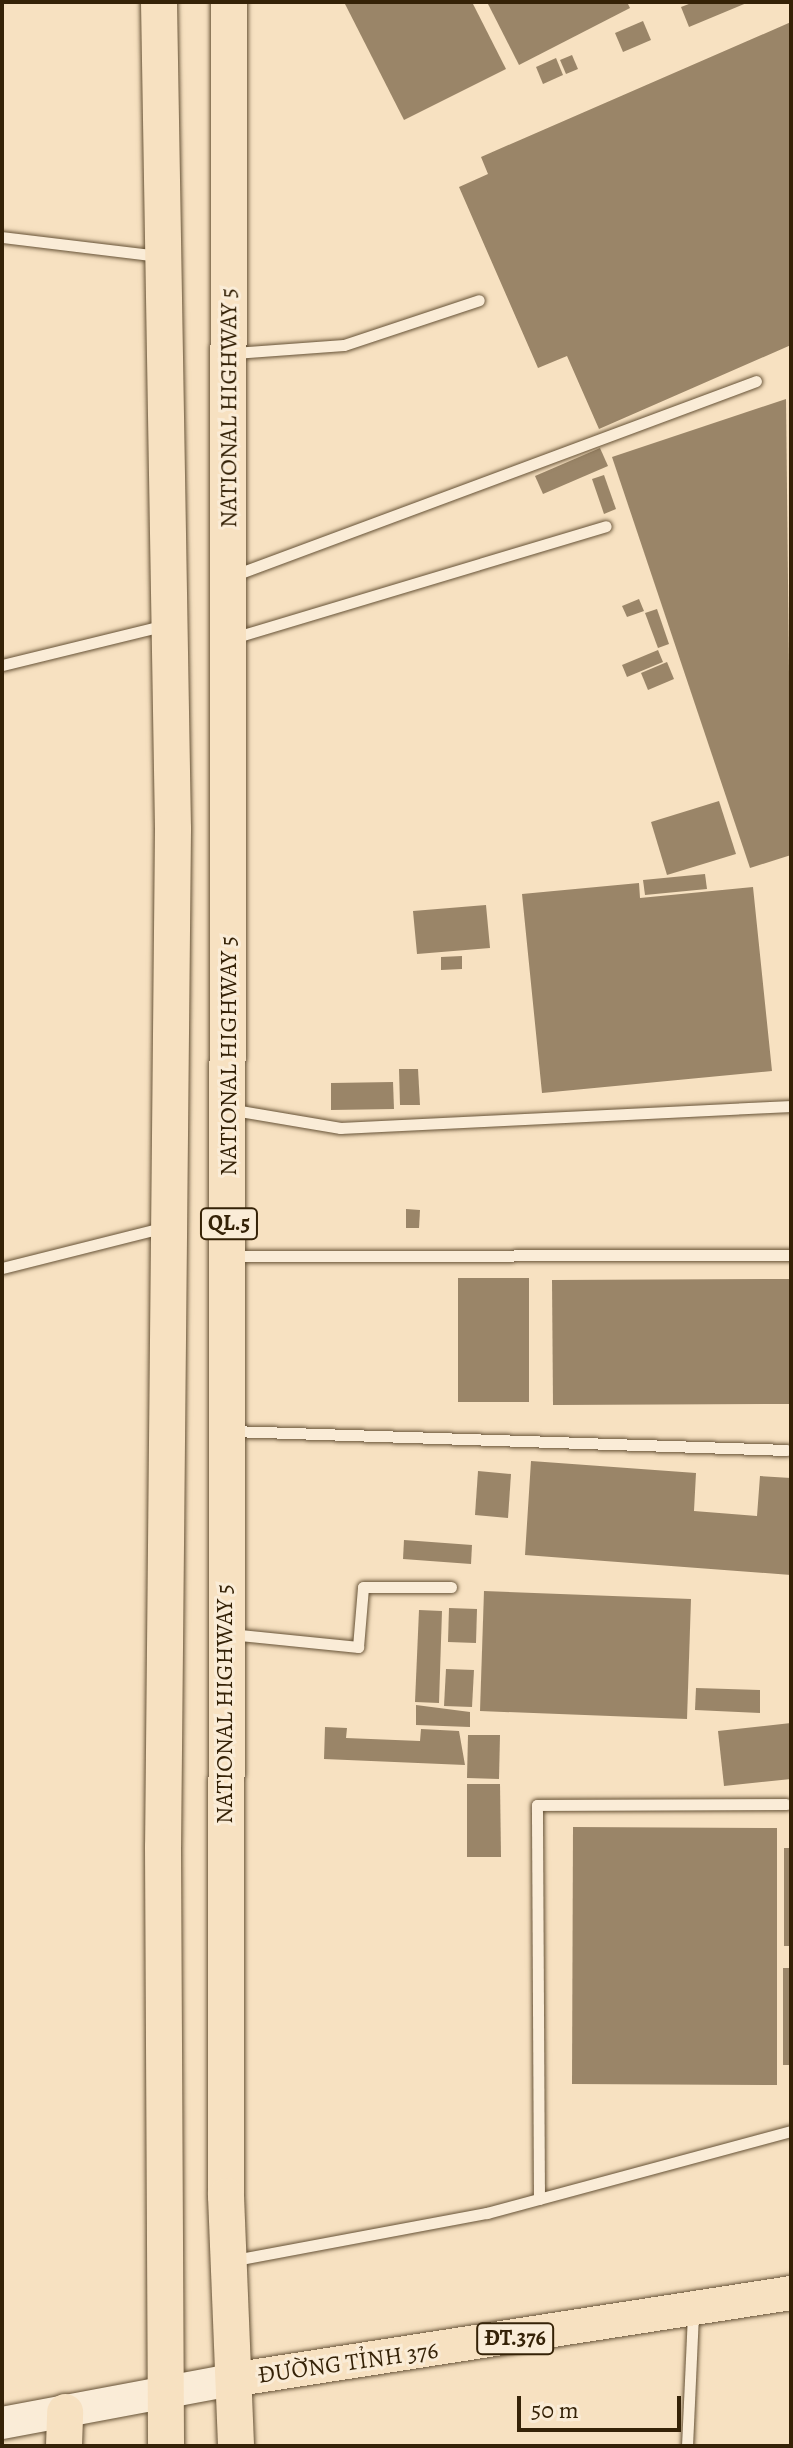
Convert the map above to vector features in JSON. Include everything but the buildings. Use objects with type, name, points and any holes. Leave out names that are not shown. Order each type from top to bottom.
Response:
[{"type":"highway","name":"QL.5","points":[[159,2],[161,256],[170,624],[173,1225],[163,1847],[166,2446]]},
{"type":"highway","name":"NATIONAL HIGHWAY 5","points":[[229,2],[229,577],[232,638],[226,721],[231,1109],[224,1431],[226,2196],[233,2260],[238,2379],[236,2446]]},
{"type":"main road","name":"ĐƯỜNG TỈNH 376","points":[[238,2379],[693,2313],[791,2293]]},
{"type":"main road","points":[[2,2423],[65,2429],[166,2396],[238,2379]]},
{"type":"lane","points":[[2,237],[161,256]]},
{"type":"lane","points":[[230,353],[344,345],[479,300]]},
{"type":"lane","points":[[229,577],[756,381]]},
{"type":"lane","points":[[232,638],[606,526]]},
{"type":"lane","points":[[2,665],[170,624]]},
{"type":"lane","points":[[231,1109],[340,1128],[791,1106]]},
{"type":"lane","points":[[2,1268],[173,1225]]},
{"type":"lane","points":[[229,1256],[791,1255]]},
{"type":"lane","points":[[224,1431],[787,1450]]},
{"type":"lane","points":[[225,1634],[358,1647],[363,1587],[451,1587]]},
{"type":"lane","points":[[539,2199],[537,1805],[786,1804]]},
{"type":"lane","points":[[233,2260],[539,2199],[791,2131]]},
{"type":"lane","points":[[687,2446],[693,2313]]}]
